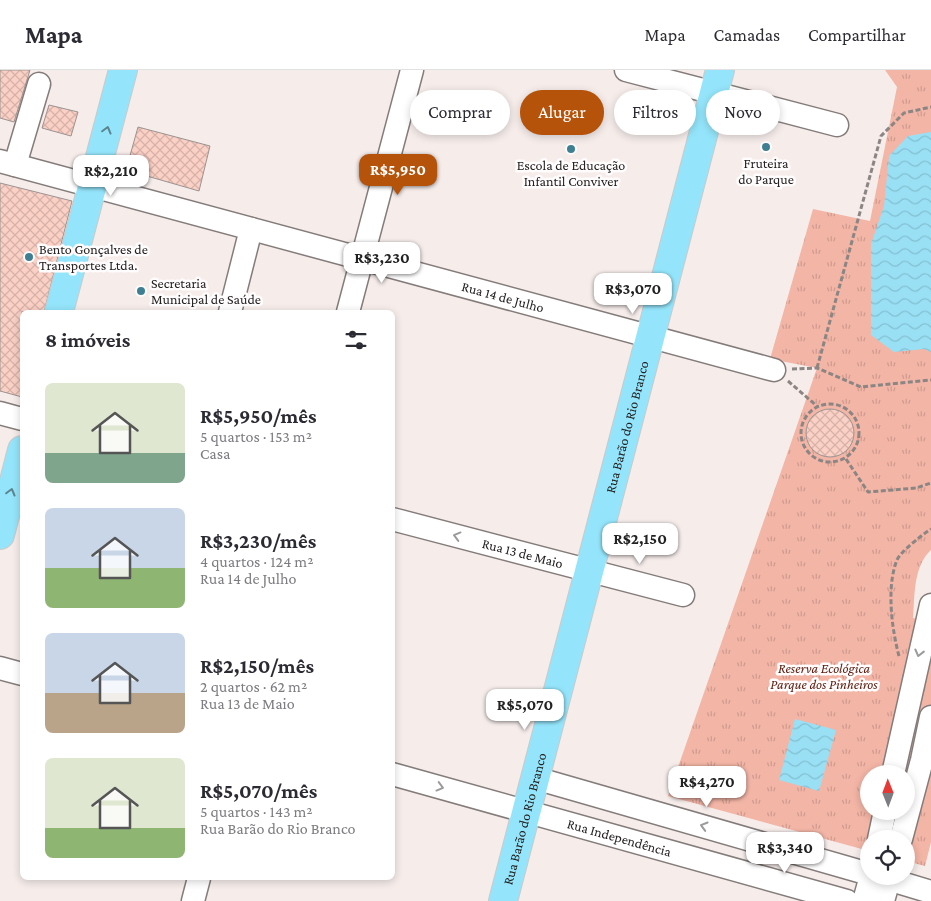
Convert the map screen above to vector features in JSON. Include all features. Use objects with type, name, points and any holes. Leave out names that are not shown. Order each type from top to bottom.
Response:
[{"type":"main road","points":[[60,310],[123,70]]},
{"type":"main road","name":"Rua Barão do Rio Branco","points":[[503,901],[717,81]]},
{"type":"main road","points":[[0,535],[20,458]]},
{"type":"street","points":[[349,310],[412,70]]},
{"type":"street","points":[[626,70],[717,81],[838,125]]},
{"type":"street","points":[[8,163],[39,84]]},
{"type":"street","name":"Rua 14 de Julho","points":[[8,163],[774,370]]},
{"type":"street","points":[[231,310],[251,229]]},
{"type":"street","points":[[0,413],[20,418]]},
{"type":"street","name":"Rua 13 de Maio","points":[[395,520],[683,596]]},
{"type":"street","points":[[895,765],[931,606]]},
{"type":"street","points":[[0,668],[20,673]]},
{"type":"street","points":[[903,830],[922,760],[931,717]]},
{"type":"street","name":"Rua Independência","points":[[395,775],[527,811],[798,894],[847,901]]},
{"type":"street","points":[[535,778],[860,870]]},
{"type":"street","points":[[798,894],[809,856]]},
{"type":"street","points":[[193,901],[198,880]]},
{"type":"street","points":[[864,901],[874,885]]},
{"type":"street","points":[[881,885],[883,901]]},
{"type":"street","points":[[909,885],[931,892]]},
{"type":"path","points":[[817,368],[881,136],[904,113],[931,107]]},
{"type":"path","points":[[774,370],[817,368],[861,387],[931,380]]},
{"type":"path","points":[[774,370],[818,407]]},
{"type":"path","points":[[824,403],[845,406],[858,422],[858,443],[846,459],[825,463],[807,453],[800,434],[806,414],[824,403]]},
{"type":"path","points":[[846,459],[868,492],[916,488],[931,483]]},
{"type":"path","points":[[900,658],[892,632],[892,584],[897,559],[931,529]]},
{"type":"green space","name":"Reserva Ecológica Parque dos Pinheiros","points":[[885,70],[931,70],[931,550],[925,557],[918,573],[913,618],[931,621],[931,842],[925,866],[915,863],[915,830],[860,830],[860,849],[668,796],[817,368],[770,359],[813,209],[870,221],[897,87]]},
{"type":"water","points":[[931,132],[931,352],[924,349],[894,352],[871,335],[871,244],[884,206],[889,156],[908,136]]},
{"type":"water","points":[[795,719],[836,730],[819,791],[779,780]]},
{"type":"building","points":[[0,70],[30,70],[14,122],[0,118]]},
{"type":"building","points":[[49,105],[78,112],[71,136],[42,128]]},
{"type":"building","points":[[138,127],[210,146],[199,191],[126,170]]},
{"type":"building","name":"Bento Gonçalves de Transportes Ltda.","points":[[0,183],[72,201],[45,310],[20,310],[20,396],[0,391]]},
{"type":"building","points":[[825,409],[835,409],[847,416],[854,428],[854,438],[847,450],[835,457],[825,457],[817,453],[810,446],[806,438],[806,428],[810,420],[817,413]]},
{"type":"place","name":"Fruteira do Parque","points":[[766,147]]},
{"type":"place","name":"Escola de Educação Infantil Conviver","points":[[571,149]]},
{"type":"place","name":"Bento Gonçalves de Transportes Ltda.","points":[[29,257]]},
{"type":"place","name":"Secretaria Municipal de Saúde","points":[[141,291]]}]
